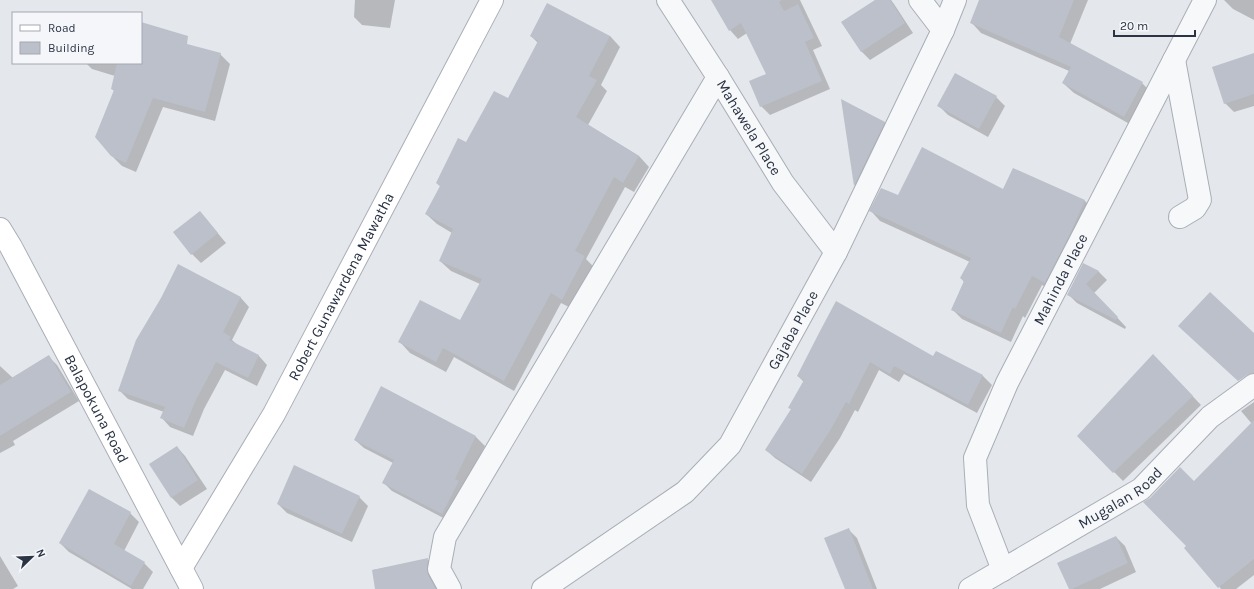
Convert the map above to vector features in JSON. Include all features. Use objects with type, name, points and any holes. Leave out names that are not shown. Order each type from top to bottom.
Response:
[{"type":"main road","name":"Robert Gunawardena Mawatha","points":[[180,568],[274,414],[492,0]]},
{"type":"main road","name":"Balapokuna Road","points":[[4,245],[192,589]]},
{"type":"street","name":"Mahawela Place","points":[[668,0],[718,77],[783,183],[836,252]]},
{"type":"street","points":[[920,0],[943,30]]},
{"type":"street","name":"Gajaba Place","points":[[543,589],[685,492],[730,446],[836,252],[943,30],[955,0]]},
{"type":"street","name":"Mahinda Place","points":[[1003,570],[978,505],[975,458],[1007,383],[1205,0]]},
{"type":"street","points":[[1174,60],[1200,200],[1195,208],[1180,217]]},
{"type":"street","points":[[450,589],[439,569],[446,537],[718,77]]},
{"type":"street","name":"Mugalan Road","points":[[970,589],[1141,488],[1210,417],[1254,385]]},
{"type":"building","points":[[711,0],[782,0],[779,2],[784,11],[798,4],[814,38],[805,42],[822,81],[760,107],[749,81],[766,74],[741,23],[729,31]]},
{"type":"building","points":[[875,0],[890,0],[905,23],[861,52],[841,22]]},
{"type":"building","points":[[979,0],[1074,0],[1059,37],[1143,82],[1124,117],[1062,83],[1071,67],[970,23]]},
{"type":"building","points":[[547,3],[610,36],[589,76],[597,80],[576,117],[639,156],[623,183],[614,177],[575,251],[585,256],[562,300],[551,293],[504,381],[443,348],[436,362],[398,342],[420,300],[460,320],[482,279],[439,261],[453,229],[425,214],[440,186],[436,183],[458,138],[466,142],[494,91],[508,98],[538,41],[530,36]]},
{"type":"building","points":[[142,22],[188,36],[187,44],[221,53],[205,112],[153,98],[126,163],[111,156],[95,137],[114,90],[111,89],[117,64],[142,64]]},
{"type":"building","points":[[1254,53],[1254,94],[1224,104],[1212,67]]},
{"type":"building","points":[[955,73],[997,96],[979,129],[937,106]]},
{"type":"building","points":[[841,99],[885,122],[854,186]]},
{"type":"building","points":[[922,147],[1003,189],[1013,168],[1085,200],[1070,234],[1045,283],[1032,276],[1015,309],[1013,307],[1001,333],[951,310],[964,281],[960,278],[971,258],[869,211],[881,188],[898,195]]},
{"type":"building","points":[[200,211],[218,233],[191,255],[173,232]]},
{"type":"building","points":[[1083,263],[1099,271],[1086,284],[1118,317],[1116,320],[1067,295]]},
{"type":"building","points":[[178,264],[241,297],[223,332],[231,337],[229,340],[259,355],[248,378],[216,362],[196,400],[184,428],[160,418],[165,407],[118,391],[136,340],[161,298]]},
{"type":"building","points":[[1210,292],[1254,333],[1254,373],[1247,375],[1238,381],[1178,326]]},
{"type":"building","points":[[836,301],[933,356],[936,351],[983,375],[968,405],[894,366],[890,374],[870,362],[849,404],[846,402],[831,429],[802,474],[765,450],[791,409],[788,408],[804,380],[797,376]]},
{"type":"building","points":[[1153,354],[1193,396],[1113,473],[1077,436]]},
{"type":"building","points":[[49,355],[71,392],[0,436],[0,385]]},
{"type":"building","points":[[381,386],[476,436],[455,479],[459,481],[442,514],[382,483],[394,460],[354,440]]},
{"type":"building","points":[[1254,420],[1254,559],[1218,588],[1184,548],[1186,546],[1143,502],[1150,498],[1180,467],[1194,481]]},
{"type":"building","points":[[177,446],[198,480],[171,498],[149,464]]},
{"type":"building","points":[[294,465],[360,496],[342,534],[277,504]]},
{"type":"building","points":[[89,489],[131,512],[114,544],[145,562],[131,586],[59,543]]},
{"type":"building","points":[[849,528],[873,589],[845,589],[824,538]]},
{"type":"building","points":[[1116,536],[1128,563],[1072,589],[1069,589],[1057,563]]},
{"type":"building","points":[[428,558],[428,575],[436,589],[375,589],[372,570]]}]
